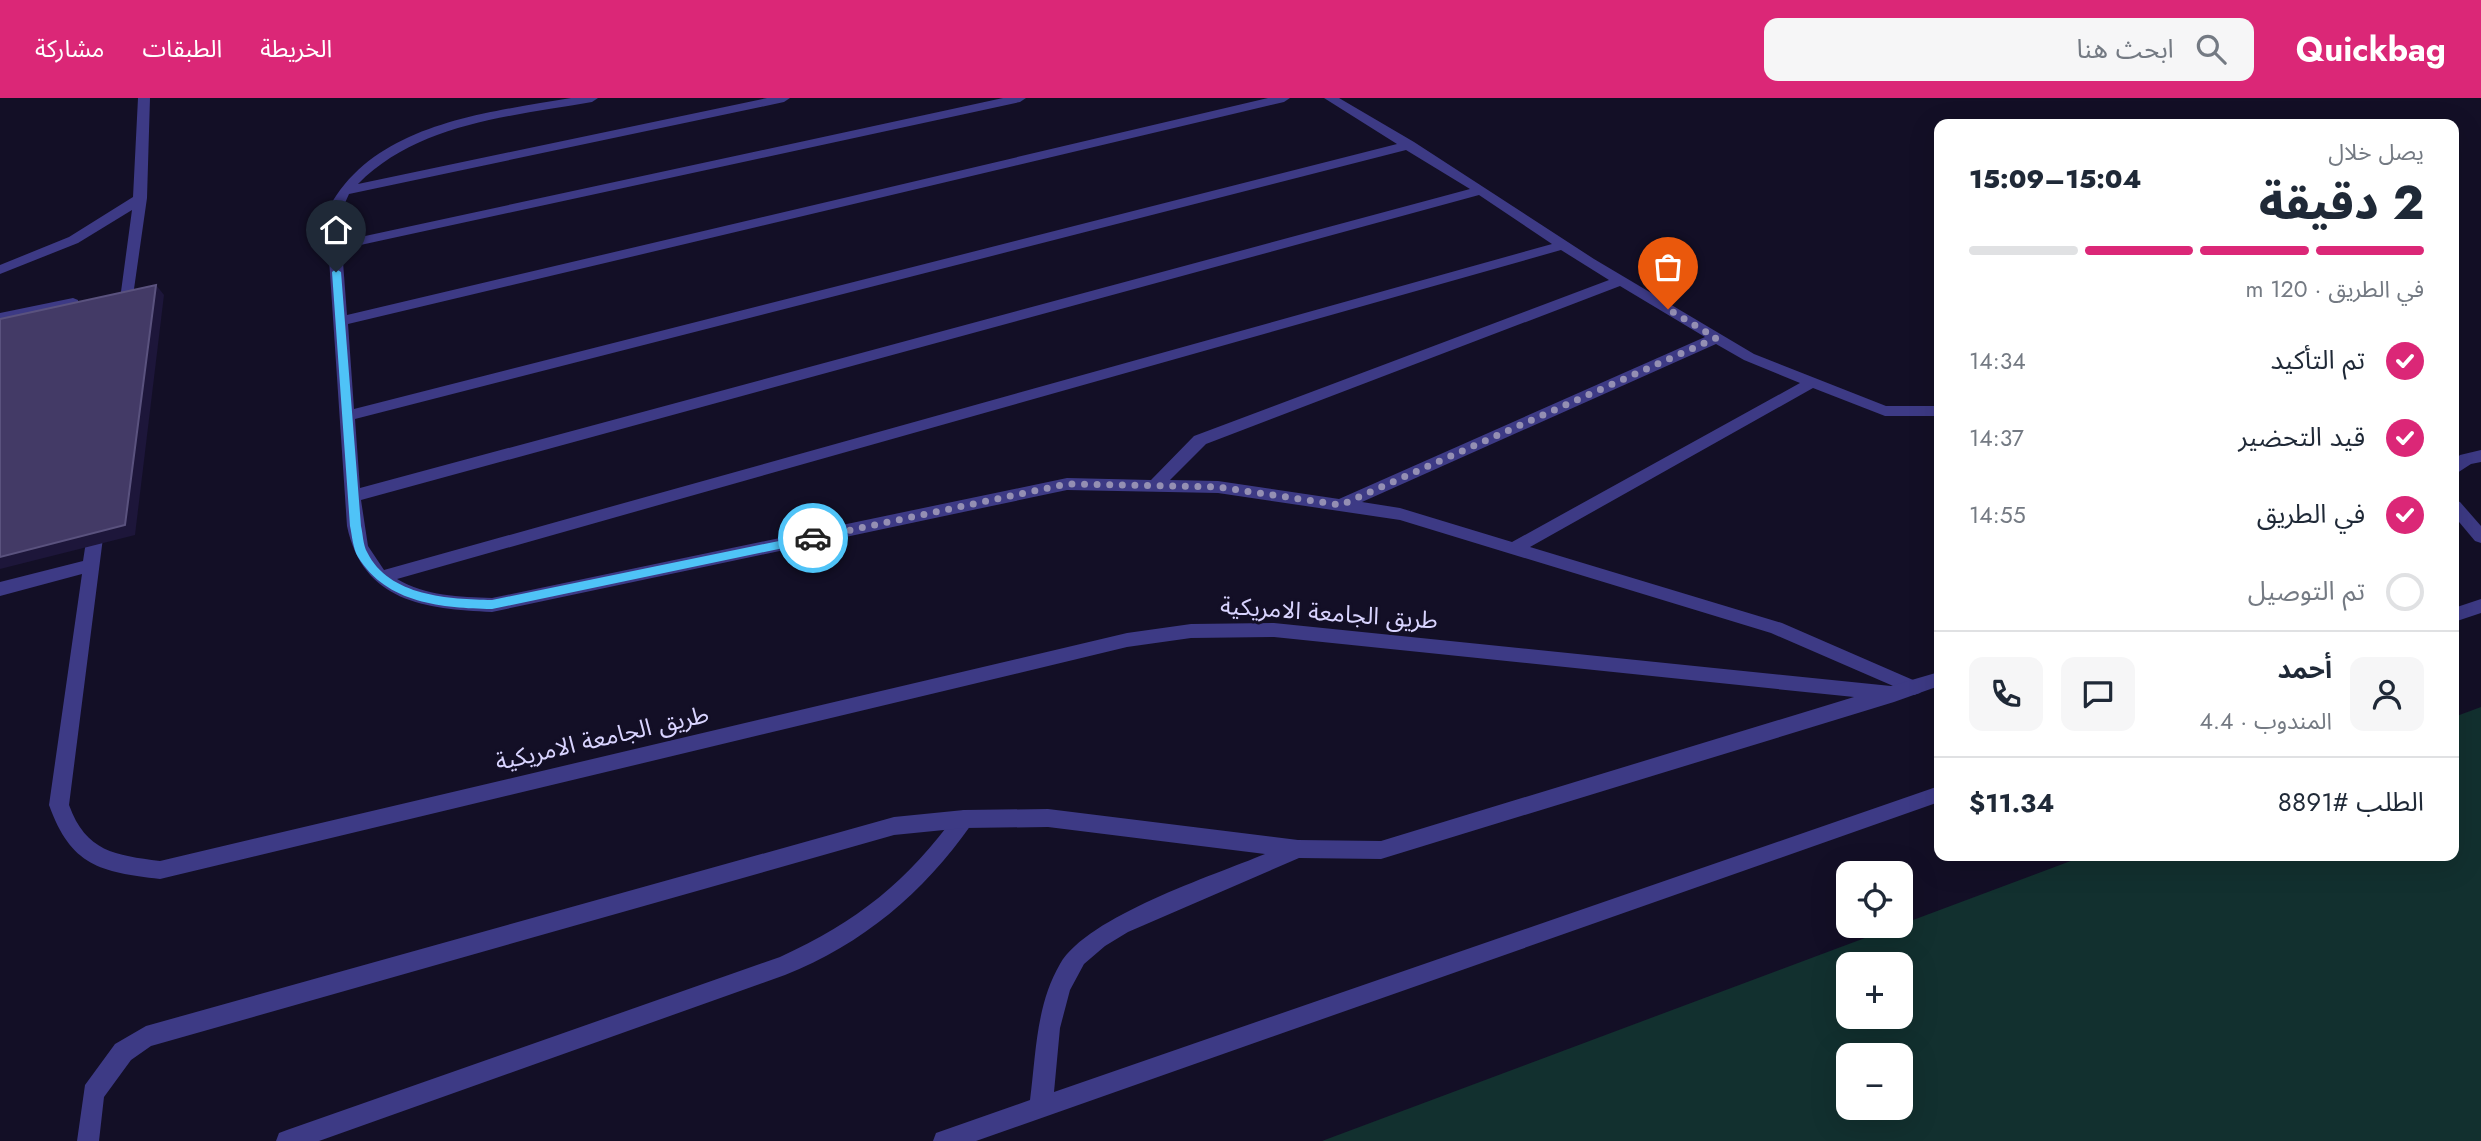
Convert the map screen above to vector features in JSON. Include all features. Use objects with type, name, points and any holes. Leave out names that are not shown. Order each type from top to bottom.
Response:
[{"type":"street","points":[[122,330],[121,294],[140,198],[144,98]]},
{"type":"street","points":[[592,98],[466,123],[428,134],[394,150],[364,169],[344,191],[333,214],[355,526],[362,554],[381,577],[410,594],[448,604],[492,605],[1067,484],[1218,487],[1399,514],[1514,548],[1776,628],[1904,691]]},
{"type":"street","points":[[344,191],[784,98]]},
{"type":"street","points":[[334,247],[1020,98]]},
{"type":"street","points":[[340,321],[1284,98]]},
{"type":"street","points":[[1330,98],[1410,145],[1620,281],[1749,357],[1885,411],[1934,411]]},
{"type":"street","points":[[347,416],[1410,145]]},
{"type":"street","points":[[353,496],[1481,190]]},
{"type":"street","points":[[0,270],[71,242],[121,213],[140,198]]},
{"type":"street","points":[[381,577],[1563,245]]},
{"type":"street","points":[[1157,484],[1200,440],[1620,281]]},
{"type":"street","points":[[0,317],[89,300]]},
{"type":"street","points":[[1341,505],[1716,338]]},
{"type":"street","points":[[1514,548],[1813,382]]},
{"type":"street","points":[[2459,465],[2466,459],[2481,456]]},
{"type":"street","name":"طريق الجامعة الامريكية","points":[[99,505],[59,805],[66,829],[82,847],[115,865],[160,870],[1128,639],[1191,631],[1274,630],[1904,691]]},
{"type":"street","points":[[2459,515],[2481,537]]},
{"type":"street","points":[[0,589],[91,565]]},
{"type":"street","points":[[2459,613],[2481,606]]},
{"type":"street","name":"طريق الجامعة الامريكية","points":[[88,1141],[93,1093],[123,1052],[146,1037],[894,826],[964,819],[1048,818],[1298,849],[1381,850],[1934,681]]},
{"type":"street","points":[[944,1141],[1934,796]]},
{"type":"street","points":[[287,1141],[785,965],[821,949],[888,906],[919,878],[944,850],[964,819]]},
{"type":"street","points":[[1041,1106],[1055,997],[1064,975],[1078,955],[1095,940],[1121,925],[1298,849]]},
{"type":"green space","points":[[2481,707],[2481,1141],[1322,1141],[1865,938],[1913,938],[1913,920],[2071,861],[2459,861],[2459,715]]},
{"type":"building","points":[[156,285],[125,525],[0,557],[0,319]]},
{"type":"way so far","points":[[813,538],[1067,484],[1218,487],[1341,505],[1716,338],[1668,309]]},
{"type":"route","points":[[336,272],[355,526],[362,554],[381,577],[410,594],[448,604],[492,605],[813,538]]}]
